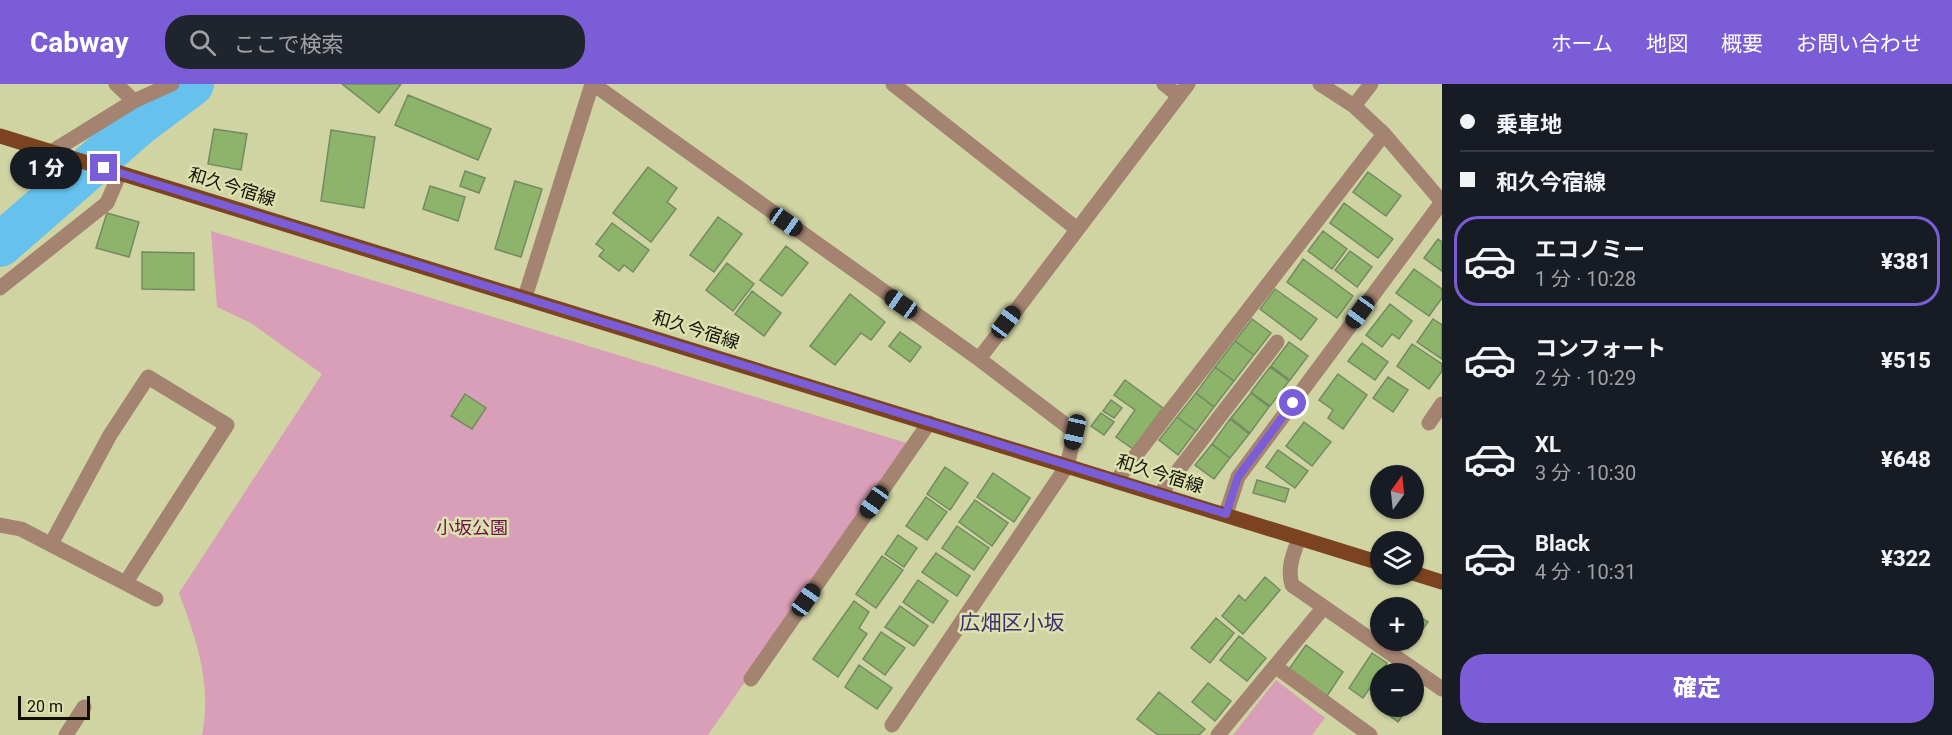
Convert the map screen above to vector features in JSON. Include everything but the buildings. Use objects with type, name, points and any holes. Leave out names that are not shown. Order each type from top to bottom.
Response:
[{"type":"main road","name":"和久今宿線","points":[[0,136],[1370,560]]},
{"type":"main road","points":[[1424,576],[1442,582]]},
{"type":"street","points":[[116,84],[134,101]]},
{"type":"street","points":[[53,151],[134,101],[172,84]]},
{"type":"street","points":[[525,297],[592,84],[979,359],[1075,432],[1067,466],[892,725]]},
{"type":"street","points":[[893,84],[1077,229]]},
{"type":"street","points":[[979,359],[1184,90],[1164,84]]},
{"type":"street","points":[[1226,514],[1238,477],[1442,202],[1384,134],[1354,106],[1320,84]]},
{"type":"street","points":[[1354,106],[1371,84]]},
{"type":"street","points":[[1116,481],[1384,134]]},
{"type":"street","points":[[0,288],[107,203],[120,173]]},
{"type":"street","points":[[1160,494],[1277,342]]},
{"type":"street","points":[[51,544],[110,435],[148,377],[227,425],[126,582]]},
{"type":"street","points":[[1429,423],[1442,404]]},
{"type":"street","points":[[751,679],[929,423]]},
{"type":"street","points":[[0,525],[21,529],[156,599]]},
{"type":"street","points":[[1299,538],[1290,562],[1289,574],[1292,585],[1442,689]]},
{"type":"street","points":[[1218,735],[1324,607]]},
{"type":"street","points":[[1276,667],[1370,735]]},
{"type":"street","points":[[66,735],[84,707]]},
{"type":"green space","name":"小坂公園","points":[[211,231],[910,444],[708,735],[202,735],[205,716],[204,680],[192,628],[179,593],[322,374],[251,323],[217,307]]},
{"type":"green space","points":[[1276,680],[1325,718],[1312,735],[1233,735]]},
{"type":"waterway","points":[[0,245],[141,122],[192,84]]},
{"type":"district","name":"広畑区小坂","points":[[1012,623]]},
{"type":"route","points":[[104,168],[1226,514],[1238,477],[1293,403]]}]
